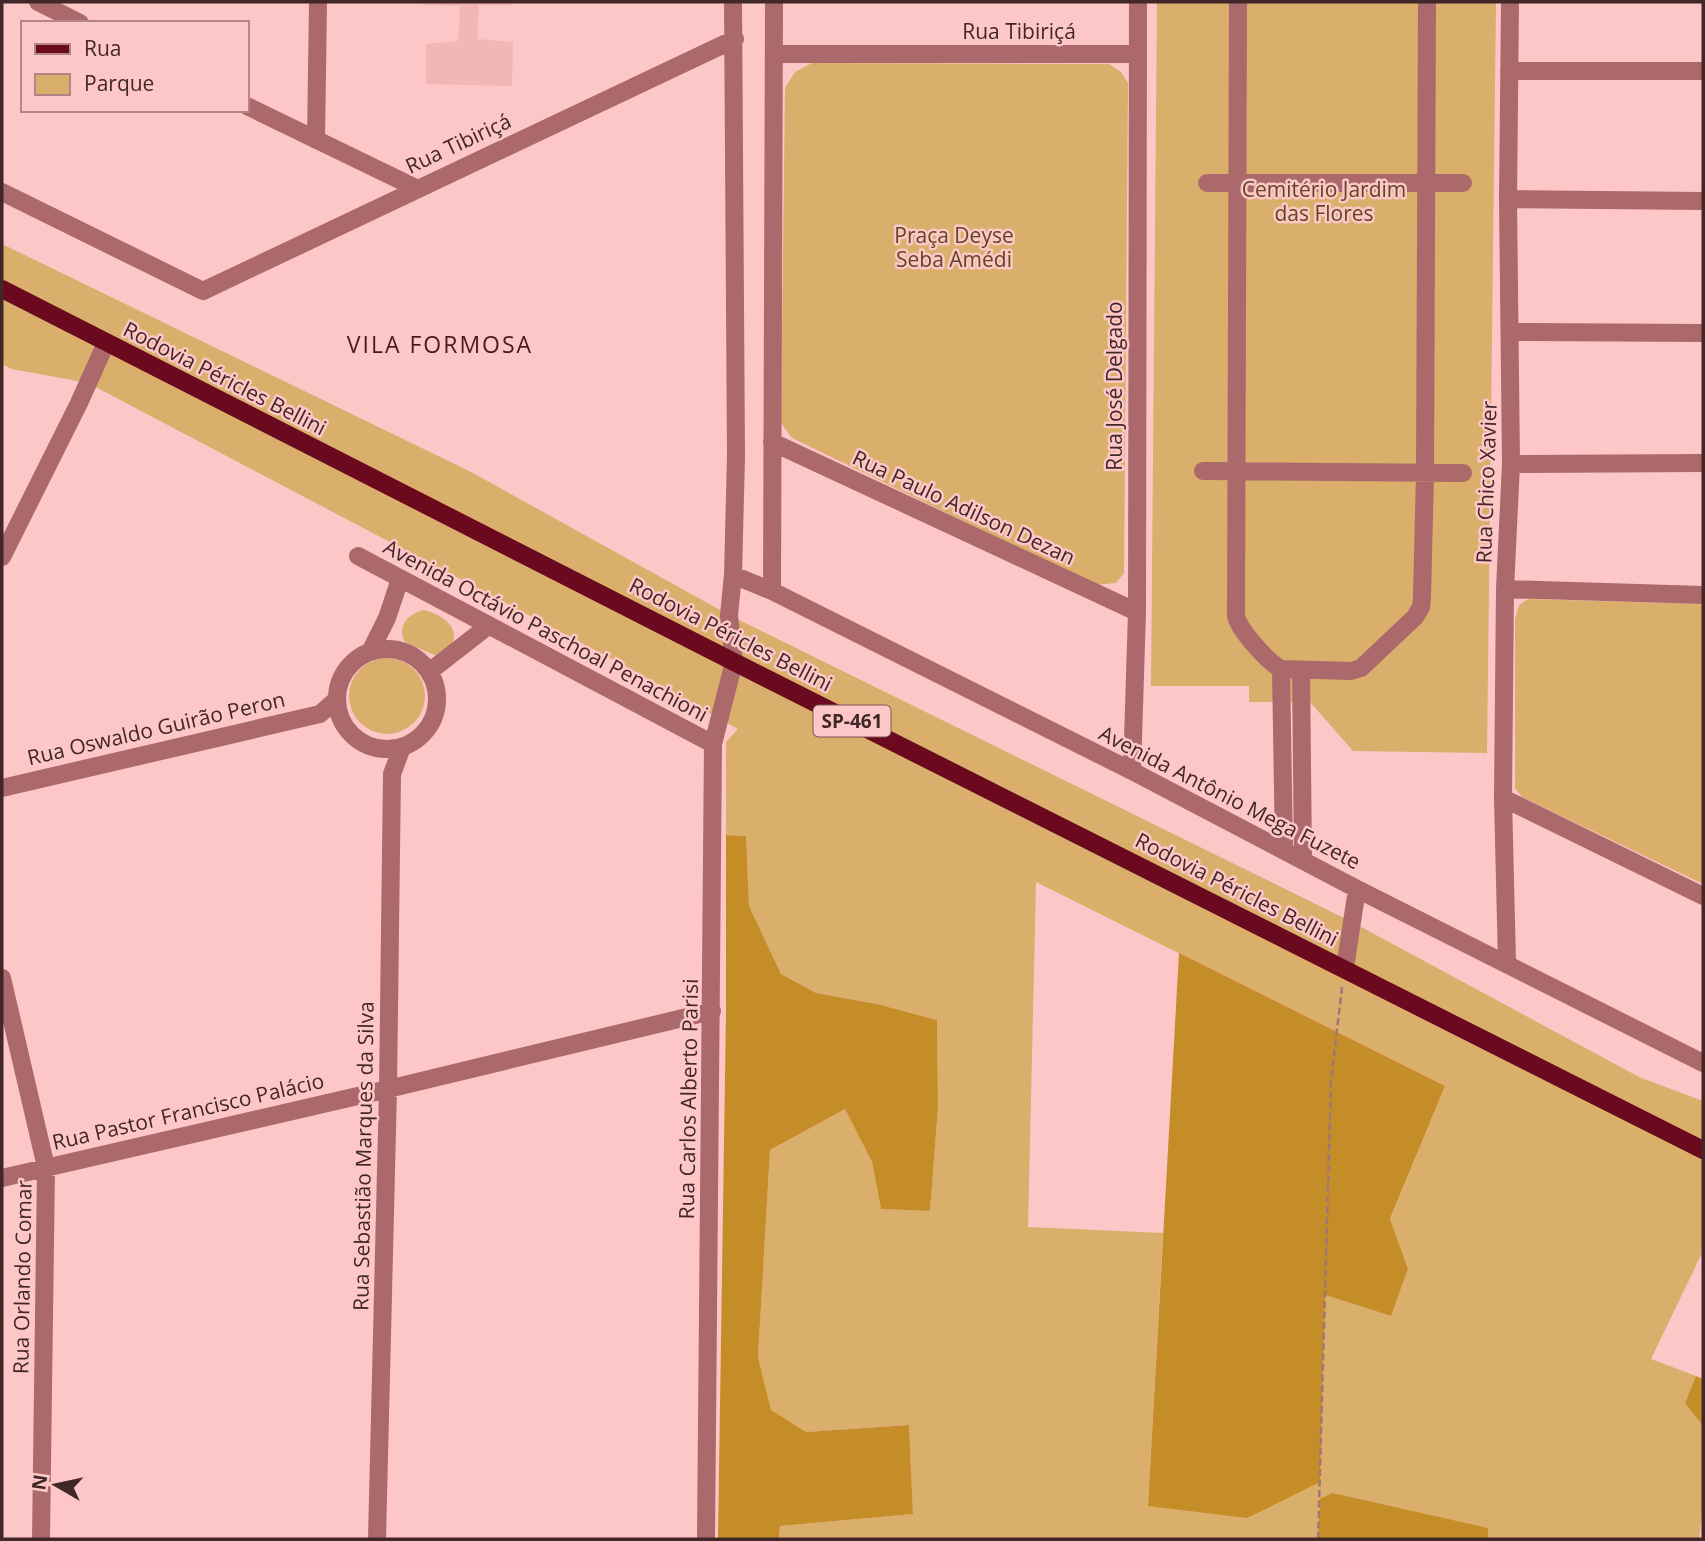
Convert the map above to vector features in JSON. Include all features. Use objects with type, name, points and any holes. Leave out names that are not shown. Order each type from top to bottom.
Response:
[{"type":"main road","name":"Rodovia Péricles Bellini","points":[[2,289],[734,662],[1703,1150]]},
{"type":"street","points":[[38,2],[76,21]]},
{"type":"street","points":[[316,140],[318,2]]},
{"type":"street","points":[[733,2],[736,456],[733,575],[729,615],[734,662]]},
{"type":"street","points":[[772,592],[774,2]]},
{"type":"street","name":"Rua José Delgado","points":[[1132,771],[1137,612],[1138,2]]},
{"type":"street","points":[[1238,2],[1237,622],[1281,670],[1351,671],[1361,668],[1415,617],[1421,607],[1425,472],[1427,2]]},
{"type":"street","name":"Rua Chico Xavier","points":[[1507,962],[1503,798],[1505,589],[1511,464],[1508,199],[1510,2]]},
{"type":"street","name":"Rua Tibiriçá","points":[[2,192],[203,291],[734,39]]},
{"type":"street","name":"Rua Tibiriçá","points":[[774,54],[1137,54]]},
{"type":"street","points":[[1509,71],[1703,71]]},
{"type":"street","points":[[248,106],[416,188]]},
{"type":"street","points":[[1206,183],[1463,183]]},
{"type":"street","points":[[1508,199],[1703,201]]},
{"type":"street","points":[[1511,332],[1703,333]]},
{"type":"street","points":[[2,557],[106,343]]},
{"type":"street","name":"Rua Paulo Adilson Dezan","points":[[772,442],[1137,612]]},
{"type":"street","points":[[1511,464],[1703,463]]},
{"type":"street","points":[[1203,471],[1463,473]]},
{"type":"street","name":"Avenida Octávio Paschoal Penachioni","points":[[358,556],[713,744]]},
{"type":"street","name":"Avenida Antônio Mega Fuzete","points":[[733,575],[1132,771],[1357,889],[1507,962],[1703,1063]]},
{"type":"street","points":[[372,650],[387,618],[400,579]]},
{"type":"street","points":[[1505,589],[1703,595]]},
{"type":"street","points":[[429,672],[488,626]]},
{"type":"street","points":[[388,648],[404,651],[418,659],[429,672],[436,689],[436,707],[430,724],[418,738],[402,747],[378,748],[356,739],[341,721],[336,700],[340,679],[353,662],[372,650],[388,648]]},
{"type":"street","name":"Rua Carlos Alberto Parisi","points":[[706,1539],[713,744],[734,662]]},
{"type":"street","points":[[1281,670],[1284,849]]},
{"type":"street","points":[[1301,670],[1303,859]]},
{"type":"street","name":"Rua Oswaldo Guirão Peron","points":[[2,788],[320,713],[336,700]]},
{"type":"street","points":[[320,713],[341,721]]},
{"type":"street","name":"Rua Sebastião Marques da Silva","points":[[377,1539],[388,1089],[392,774],[402,747]]},
{"type":"street","name":"Rua Sebastião Marques da Silva","points":[[378,748],[392,774]]},
{"type":"street","points":[[1503,798],[1703,897]]},
{"type":"street","points":[[1345,968],[1357,889]]},
{"type":"street","name":"Rua Orlando Comar","points":[[2,978],[46,1167],[41,1539]]},
{"type":"street","name":"Rua Pastor Francisco Palácio","points":[[2,1178],[712,1011]]},
{"type":"path","points":[[1318,1539],[1331,1081],[1345,968]]},
{"type":"shaded area","points":[[423,2],[512,2],[512,5],[479,5],[477,39],[513,42],[512,86],[426,84],[426,44],[458,41],[460,6],[423,5]]},
{"type":"shaded area","points":[[726,835],[746,836],[749,906],[781,974],[816,993],[877,1004],[937,1020],[938,1108],[930,1211],[881,1209],[872,1162],[845,1109],[770,1150],[758,1357],[771,1410],[806,1432],[909,1425],[913,1514],[780,1526],[779,1539],[718,1539]]},
{"type":"shaded area","points":[[1179,953],[1445,1086],[1390,1219],[1408,1269],[1391,1316],[1325,1295],[1320,1482],[1247,1518],[1148,1506]]},
{"type":"shaded area","points":[[1696,1376],[1703,1379],[1703,1426],[1685,1403]]},
{"type":"shaded area","points":[[1332,1493],[1488,1528],[1488,1539],[1318,1539],[1320,1499]]},
{"type":"green space","name":"Cemitério Jardim das Flores","points":[[1157,2],[1496,2],[1487,753],[1353,751],[1310,702],[1249,702],[1249,686],[1151,686]]},
{"type":"green space","name":"Praça Deyse Seba Amédi","points":[[812,63],[1109,64],[1121,72],[1128,83],[1124,573],[1116,583],[1095,585],[792,438],[781,423],[785,88],[795,72]]},
{"type":"green space","points":[[2,244],[471,472],[729,615],[1352,922],[1639,1077],[1703,1101],[1703,1251],[1651,1359],[1696,1376],[1685,1403],[1703,1426],[1703,1508],[1699,1539],[1488,1539],[1488,1528],[1320,1499],[1318,1539],[779,1539],[780,1526],[913,1514],[909,1425],[806,1432],[771,1411],[758,1357],[770,1150],[845,1109],[872,1162],[881,1209],[930,1211],[938,1108],[937,1020],[877,1004],[816,993],[781,974],[749,906],[746,836],[726,835],[726,742],[738,729],[627,667],[88,383],[12,369],[2,364]],"holes":[[[1036,882],[1445,1086],[1390,1220],[1408,1269],[1391,1316],[1325,1295],[1320,1482],[1148,1505],[1163,1233],[1028,1227]]]},
{"type":"green space","points":[[1528,599],[1703,604],[1703,884],[1522,797],[1515,788],[1515,619],[1519,605]]},
{"type":"green space","points":[[423,610],[441,617],[452,629],[453,642],[439,657],[405,642],[402,631],[405,622]]},
{"type":"green space","points":[[395,658],[408,664],[419,675],[425,688],[423,711],[408,728],[395,734],[379,734],[366,728],[351,711],[349,688],[355,675],[372,660]]},
{"type":"district","name":"VILA FORMOSA","points":[[440,344]]}]
